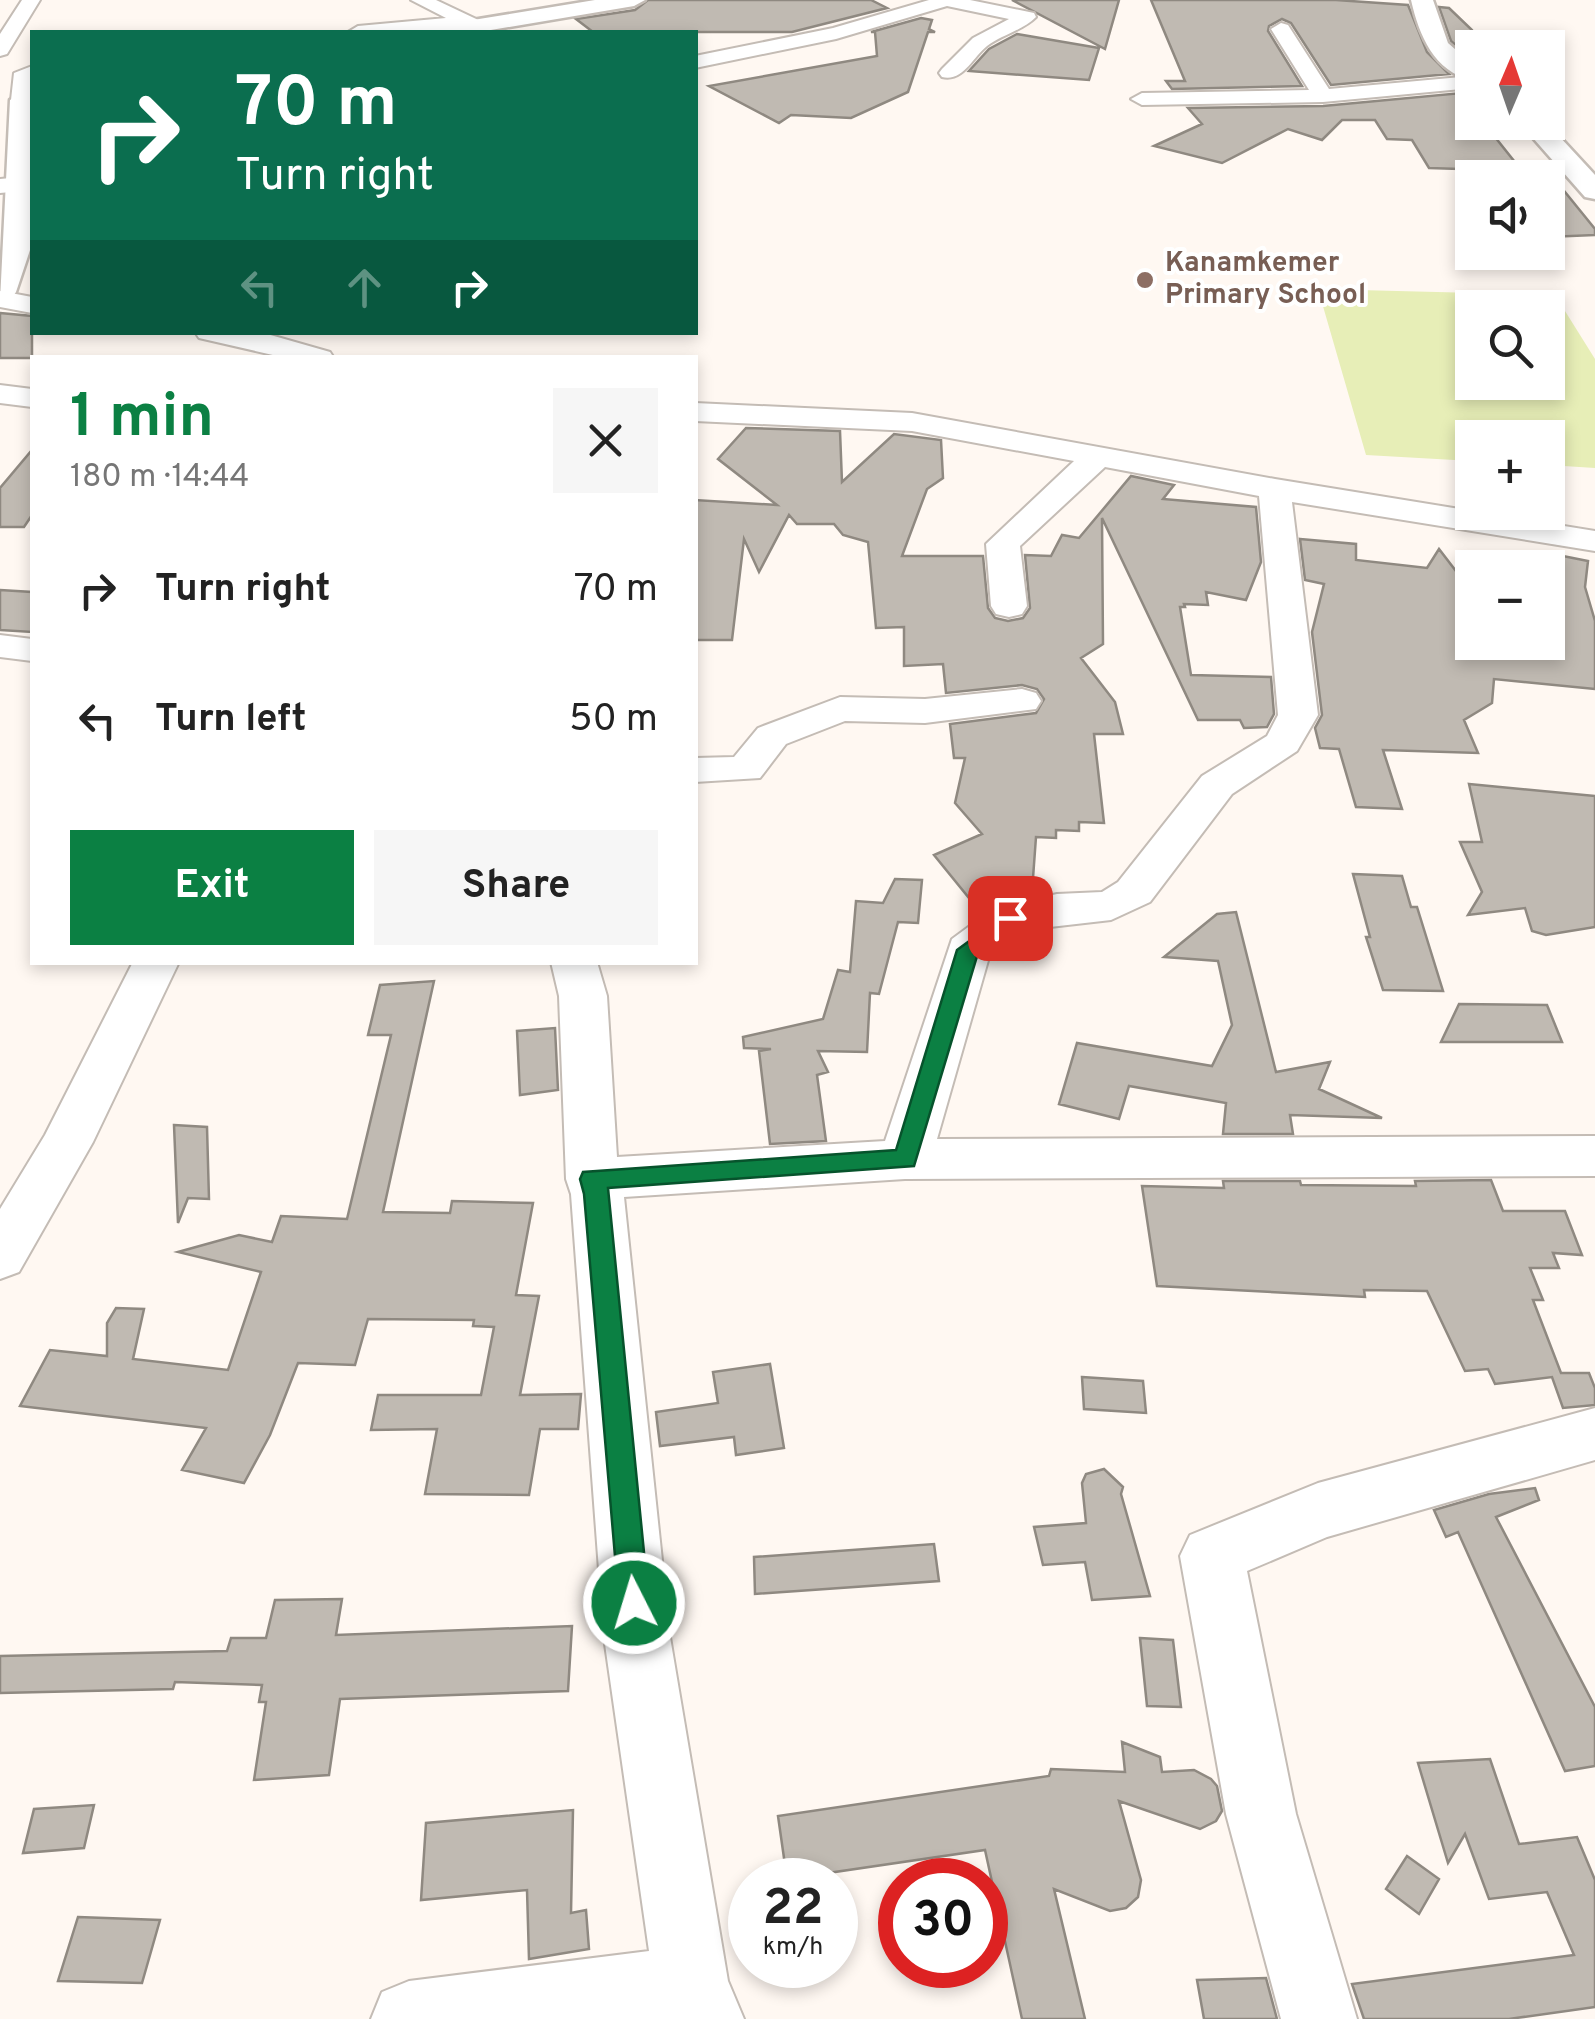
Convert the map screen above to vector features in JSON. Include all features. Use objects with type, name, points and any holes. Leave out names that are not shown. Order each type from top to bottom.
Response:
[{"type":"street","points":[[0,50],[31,0]]},
{"type":"street","points":[[420,0],[481,26]]},
{"type":"street","points":[[698,61],[824,36],[948,0],[1027,16],[980,42],[949,73]]},
{"type":"street","points":[[1422,0],[1432,39],[1455,63]]},
{"type":"street","points":[[455,30],[620,1]]},
{"type":"street","points":[[375,30],[436,23],[481,26]]},
{"type":"street","points":[[1281,29],[1324,96]]},
{"type":"street","points":[[0,68],[22,89],[15,260],[0,296],[30,304]]},
{"type":"street","points":[[0,77],[22,89]]},
{"type":"street","points":[[1142,98],[1324,96],[1455,84]]},
{"type":"street","points":[[1548,140],[1595,191]]},
{"type":"street","points":[[222,335],[307,355]]},
{"type":"street","points":[[0,394],[30,398]]},
{"type":"street","points":[[698,412],[912,422],[1275,489],[1595,541]]},
{"type":"street","points":[[1009,606],[1003,544],[1099,456]]},
{"type":"street","points":[[905,1159],[968,950],[1010,918],[1057,909],[1111,906],[1134,892],[1217,785],[1283,743],[1298,715],[1298,687],[1275,489]]},
{"type":"street","points":[[0,646],[30,650]]},
{"type":"street","points":[[698,770],[746,769],[772,736],[840,709],[925,711],[1022,701]]},
{"type":"street","points":[[0,1257],[67,1142],[155,965]]},
{"type":"street","points":[[409,2019],[697,2007],[637,1637],[597,1194],[592,1179],[584,996],[575,965]]},
{"type":"street","points":[[592,1179],[905,1159],[1595,1156]]},
{"type":"street","points":[[1319,2019],[1260,1814],[1212,1556],[1318,1511],[1595,1434]]},
{"type":"green space","points":[[1318,289],[1455,292],[1455,400],[1565,400],[1565,311],[1595,359],[1595,468],[1565,466],[1565,420],[1455,420],[1455,460],[1366,455]]},
{"type":"building","points":[[648,0],[871,0],[887,8],[792,32],[590,30],[576,19],[635,10]]},
{"type":"building","points":[[1012,0],[1119,0],[1105,49]]},
{"type":"building","points":[[1151,0],[1336,0],[1408,5],[1427,52],[1449,74],[1331,85],[1291,23],[1282,19],[1269,26],[1268,31],[1302,86],[1172,89],[1166,81],[1185,81]]},
{"type":"building","points":[[1439,7],[1449,8],[1472,30],[1455,30],[1455,44]]},
{"type":"building","points":[[921,18],[932,20],[929,29],[935,32],[928,32],[908,92],[851,118],[791,115],[779,123],[709,86],[877,56],[875,32],[871,32]]},
{"type":"building","points":[[1017,34],[1099,48],[1089,80],[969,71],[989,49]]},
{"type":"building","points":[[1455,94],[1455,140],[1497,140],[1513,160],[1455,160],[1455,169],[1429,168],[1412,140],[1387,139],[1375,120],[1342,120],[1322,140],[1288,129],[1222,163],[1154,146],[1202,124],[1188,108],[1323,106]]},
{"type":"building","points":[[1565,192],[1595,229],[1595,235],[1565,236]]},
{"type":"building","points":[[0,313],[30,316],[30,358],[0,358]]},
{"type":"building","points":[[746,428],[840,431],[842,482],[894,434],[941,440],[943,478],[927,489],[902,556],[983,556],[988,608],[995,618],[1008,621],[1023,618],[1030,608],[1025,555],[1051,556],[1062,535],[1079,538],[1131,476],[1174,485],[1163,499],[1256,507],[1261,562],[1246,600],[1206,592],[1208,605],[1180,607],[1191,675],[1271,677],[1274,714],[1267,727],[1244,728],[1240,720],[1198,720],[1102,518],[1103,644],[1081,658],[1115,702],[1123,734],[1094,734],[1104,823],[1079,822],[1079,831],[1056,830],[1056,838],[1036,837],[1033,878],[969,898],[934,855],[982,834],[955,803],[965,758],[954,758],[950,724],[1036,713],[1044,699],[1037,689],[1022,685],[946,693],[943,664],[904,666],[904,627],[876,628],[868,542],[843,535],[834,524],[797,524],[789,515],[759,572],[744,539],[732,640],[698,640],[698,500],[777,505],[718,459]]},
{"type":"building","points":[[30,452],[30,518],[24,527],[0,527],[0,488]]},
{"type":"building","points":[[1300,539],[1356,544],[1356,560],[1427,568],[1439,549],[1455,570],[1455,660],[1565,660],[1565,556],[1588,561],[1585,587],[1595,621],[1595,689],[1494,679],[1492,703],[1464,720],[1478,753],[1383,750],[1402,809],[1356,807],[1339,749],[1320,748],[1315,728],[1322,715],[1312,632],[1324,584],[1305,580]]},
{"type":"building","points":[[0,590],[30,592],[30,632],[0,630]]},
{"type":"building","points":[[1469,784],[1595,796],[1595,927],[1546,935],[1532,931],[1525,908],[1468,915],[1482,892],[1460,842],[1482,842]]},
{"type":"building","points":[[1353,874],[1402,876],[1411,907],[1417,907],[1443,991],[1383,990],[1366,937],[1370,937]]},
{"type":"building","points":[[895,879],[922,880],[918,923],[898,922],[879,994],[870,993],[867,1052],[818,1051],[828,1072],[817,1075],[826,1141],[770,1144],[759,1051],[771,1049],[744,1048],[743,1037],[823,1019],[838,970],[850,972],[856,901],[883,903]]},
{"type":"building","points":[[1236,912],[1276,1072],[1330,1062],[1319,1089],[1382,1118],[1290,1115],[1293,1134],[1223,1134],[1226,1103],[1129,1086],[1119,1119],[1059,1104],[1077,1043],[1212,1066],[1232,1025],[1218,961],[1164,957],[1217,914]]},
{"type":"building","points":[[434,981],[383,1212],[450,1213],[452,1201],[533,1203],[516,1295],[539,1296],[520,1395],[581,1394],[578,1429],[540,1429],[529,1495],[425,1494],[437,1429],[371,1430],[378,1395],[481,1395],[494,1327],[473,1326],[474,1320],[368,1319],[355,1365],[298,1363],[270,1435],[244,1483],[182,1470],[206,1428],[20,1406],[50,1350],[107,1356],[107,1323],[116,1308],[144,1309],[133,1359],[228,1370],[261,1272],[178,1252],[239,1235],[272,1242],[281,1216],[347,1219],[391,1035],[368,1035],[380,985]]},
{"type":"building","points":[[1459,1004],[1547,1005],[1562,1042],[1441,1042]]},
{"type":"building","points":[[555,1028],[558,1090],[520,1095],[517,1031]]},
{"type":"building","points":[[174,1125],[207,1127],[209,1199],[188,1198],[178,1223]]},
{"type":"building","points":[[1491,1180],[1503,1211],[1565,1211],[1582,1255],[1553,1253],[1559,1268],[1530,1268],[1543,1300],[1533,1300],[1561,1373],[1589,1373],[1595,1388],[1595,1405],[1563,1408],[1552,1377],[1495,1384],[1488,1369],[1465,1371],[1427,1291],[1364,1290],[1365,1297],[1157,1286],[1142,1186],[1224,1188],[1223,1181],[1300,1181],[1301,1185],[1416,1186],[1415,1181]]},
{"type":"building","points":[[770,1364],[784,1448],[736,1455],[734,1437],[660,1446],[656,1412],[718,1403],[713,1372]]},
{"type":"building","points":[[1082,1377],[1143,1381],[1146,1413],[1084,1409]]},
{"type":"building","points":[[1104,1469],[1123,1487],[1121,1494],[1150,1596],[1092,1600],[1085,1562],[1043,1565],[1034,1527],[1086,1523],[1082,1483],[1086,1474]]},
{"type":"building","points":[[1535,1488],[1539,1500],[1496,1517],[1595,1707],[1595,1766],[1565,1771],[1458,1532],[1446,1537],[1434,1510],[1489,1494]]},
{"type":"building","points":[[934,1544],[939,1581],[755,1594],[754,1557]]},
{"type":"building","points":[[342,1599],[336,1635],[572,1626],[568,1691],[340,1699],[329,1775],[254,1780],[266,1702],[259,1702],[262,1685],[175,1682],[173,1689],[0,1693],[0,1656],[227,1651],[231,1638],[266,1638],[275,1600]]},
{"type":"building","points":[[1140,1638],[1173,1640],[1181,1707],[1147,1706]]},
{"type":"building","points":[[1122,1742],[1160,1757],[1162,1772],[1194,1770],[1211,1779],[1217,1786],[1222,1811],[1216,1821],[1200,1829],[1119,1801],[1141,1880],[1138,1897],[1126,1908],[1110,1911],[1054,1889],[1085,2019],[1022,2019],[1008,1955],[1008,1858],[987,1858],[985,1850],[930,1858],[878,1858],[878,1866],[858,1869],[858,1858],[784,1858],[778,1816],[1049,1776],[1051,1769],[1125,1772]]},
{"type":"building","points":[[1490,1759],[1519,1844],[1577,1837],[1595,1880],[1595,2007],[1509,2019],[1364,2019],[1352,1984],[1574,1955],[1547,1892],[1489,1899],[1465,1834],[1448,1863],[1418,1763]]},
{"type":"building","points":[[94,1805],[84,1848],[23,1853],[34,1809]]},
{"type":"building","points":[[573,1810],[571,1913],[586,1910],[589,1949],[529,1959],[527,1890],[421,1900],[426,1823]]},
{"type":"building","points":[[1407,1856],[1439,1879],[1419,1914],[1386,1889]]},
{"type":"building","points":[[78,1917],[160,1920],[142,1983],[58,1981]]},
{"type":"building","points":[[1266,1978],[1277,2019],[1204,2019],[1197,1980]]},
{"type":"place","name":"Kanamkemer Primary School","points":[[1145,280]]},
{"type":"route","points":[[634,1603],[597,1194],[592,1179],[905,1159],[968,950],[1010,918]]}]
